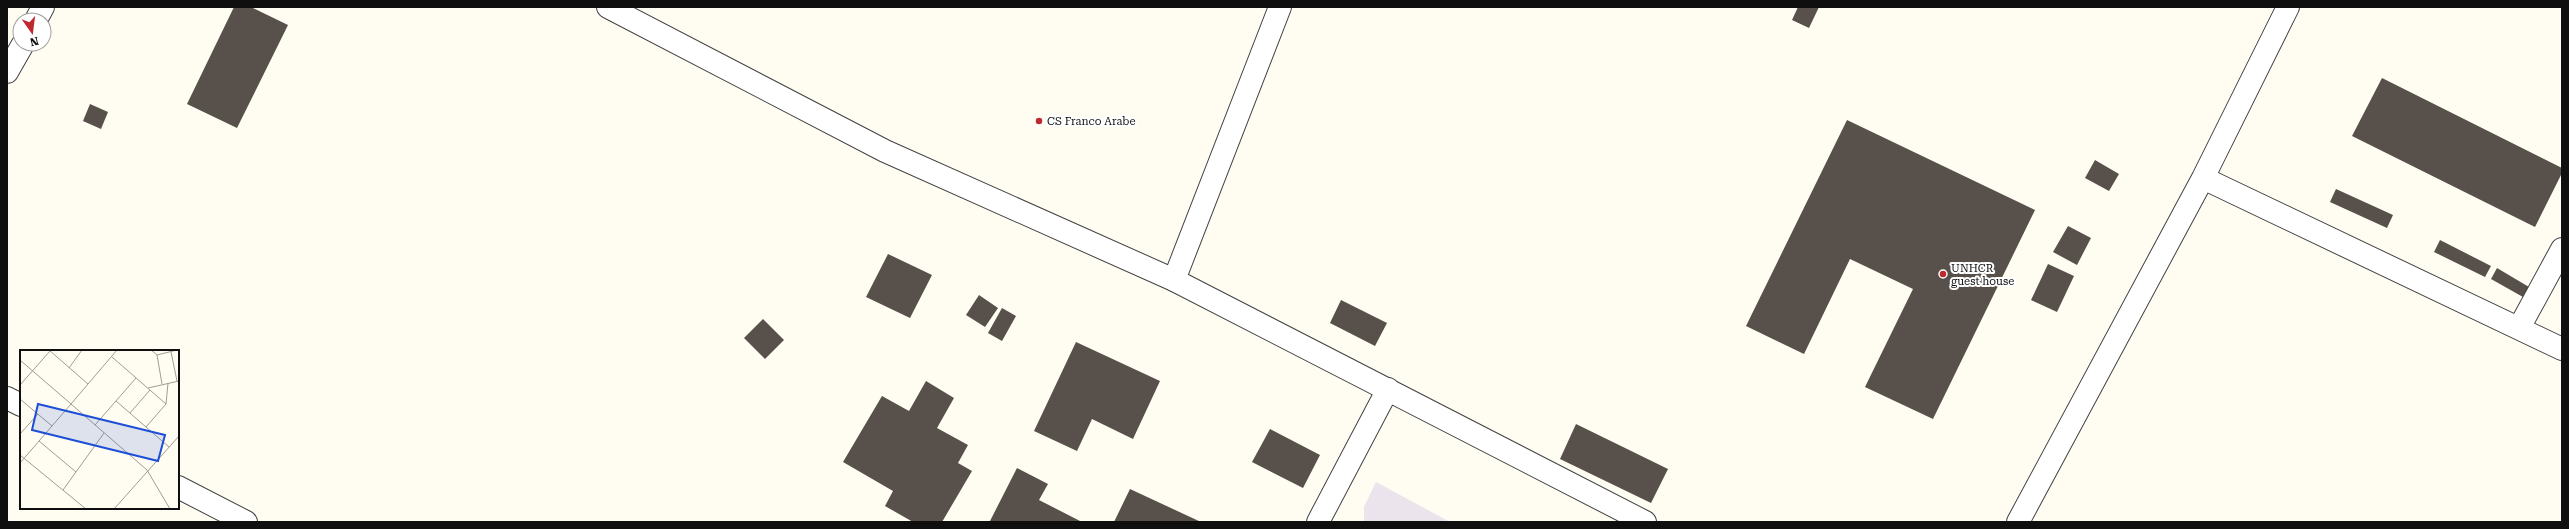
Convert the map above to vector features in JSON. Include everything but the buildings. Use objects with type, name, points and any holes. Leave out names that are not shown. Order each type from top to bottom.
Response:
[{"type":"street","points":[[608,7],[885,151],[1174,280],[1645,522]]},
{"type":"street","points":[[1174,280],[1280,7]]},
{"type":"street","points":[[2018,522],[2203,178],[2288,7]]},
{"type":"street","points":[[7,72],[18,52]]},
{"type":"street","points":[[2203,178],[2562,349]]},
{"type":"street","points":[[2518,328],[2562,249]]},
{"type":"street","points":[[1318,522],[1388,389]]},
{"type":"street","points":[[7,398],[20,404]]},
{"type":"street","points":[[179,488],[246,522]]},
{"type":"shaded area","points":[[1376,482],[1450,522],[1364,522],[1364,507]]},
{"type":"place","name":"CS Franco Arabe","points":[[1039,121]]},
{"type":"place","name":"UNHCR guest house","points":[[1943,274]]}]
